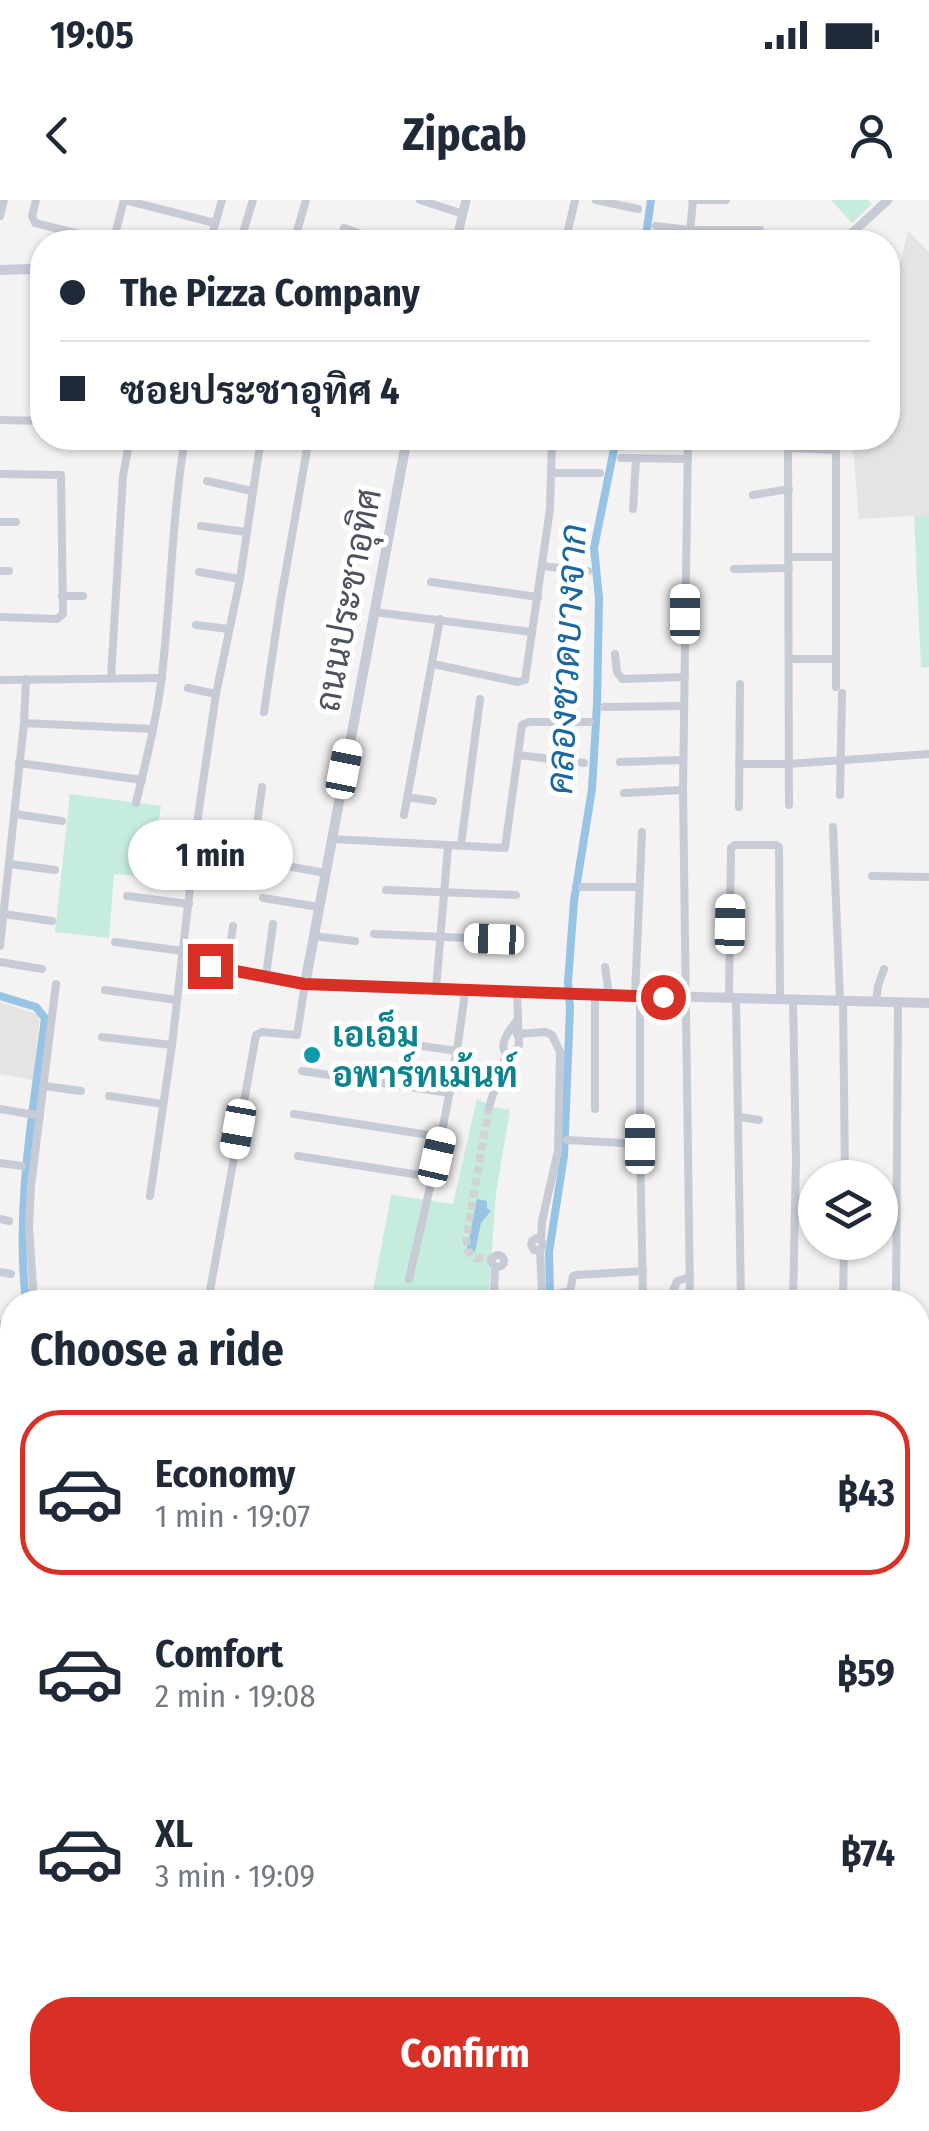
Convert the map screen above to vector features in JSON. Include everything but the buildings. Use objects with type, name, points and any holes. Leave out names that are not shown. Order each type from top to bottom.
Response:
[{"type":"main road","points":[[0,270],[30,269]]},
{"type":"main road","name":"ถนนประชาอุทิศ","points":[[304,984],[405,450]]},
{"type":"main road","points":[[304,984],[929,1004]]},
{"type":"street","points":[[0,216],[4,200]]},
{"type":"street","points":[[36,200],[32,216],[35,223],[63,230]]},
{"type":"street","points":[[116,230],[125,200],[215,222]]},
{"type":"street","points":[[213,230],[222,200]]},
{"type":"street","points":[[243,230],[252,200]]},
{"type":"street","points":[[297,230],[306,200]]},
{"type":"street","points":[[420,200],[463,214]]},
{"type":"street","points":[[459,230],[466,200]]},
{"type":"street","points":[[568,230],[575,200]]},
{"type":"street","points":[[596,200],[638,209]]},
{"type":"street","points":[[690,230],[692,200],[726,200]]},
{"type":"street","points":[[855,230],[881,202]]},
{"type":"street","points":[[656,226],[760,230]]},
{"type":"street","points":[[344,228],[350,230]]},
{"type":"street","points":[[0,420],[30,420]]},
{"type":"street","points":[[111,678],[128,450]]},
{"type":"street","points":[[136,803],[162,678],[182,450]]},
{"type":"street","points":[[150,1196],[216,694],[240,579],[259,450]]},
{"type":"street","points":[[264,712],[308,450]]},
{"type":"street","points":[[434,664],[525,680],[550,509],[552,450]]},
{"type":"street","points":[[688,450],[682,790],[690,1290]]},
{"type":"street","points":[[788,450],[789,805]]},
{"type":"street","points":[[836,450],[840,795]]},
{"type":"street","points":[[621,458],[688,459]]},
{"type":"street","points":[[633,509],[636,458]]},
{"type":"street","points":[[551,473],[600,473]]},
{"type":"street","points":[[0,474],[61,475],[63,614],[57,619],[0,617]]},
{"type":"street","points":[[207,481],[252,491]]},
{"type":"street","points":[[752,495],[789,489]]},
{"type":"street","points":[[0,522],[16,522]]},
{"type":"street","points":[[201,526],[246,532]]},
{"type":"street","points":[[790,557],[836,557]]},
{"type":"street","points":[[542,566],[588,571]]},
{"type":"street","points":[[734,569],[790,568]]},
{"type":"street","points":[[199,572],[240,579]]},
{"type":"street","points":[[431,582],[538,597]]},
{"type":"street","points":[[62,596],[82,596]]},
{"type":"street","points":[[374,612],[532,632]]},
{"type":"street","points":[[404,815],[440,619]]},
{"type":"street","points":[[196,625],[229,628]]},
{"type":"street","points":[[616,654],[617,672],[622,679],[685,677]]},
{"type":"street","points":[[789,659],[836,659]]},
{"type":"street","points":[[0,680],[162,678]]},
{"type":"street","points":[[0,946],[26,680]]},
{"type":"street","points":[[740,684],[740,806]]},
{"type":"street","points":[[188,688],[216,694]]},
{"type":"street","points":[[461,845],[480,699]]},
{"type":"street","points":[[604,708],[684,706]]},
{"type":"street","points":[[331,839],[505,848],[522,725],[590,722]]},
{"type":"street","points":[[24,723],[153,730]]},
{"type":"street","points":[[740,764],[929,754]]},
{"type":"street","points":[[518,755],[584,762]]},
{"type":"street","points":[[620,762],[683,760]]},
{"type":"street","points":[[19,764],[142,780]]},
{"type":"street","points":[[262,787],[254,860],[325,873]]},
{"type":"street","points":[[624,793],[682,790]]},
{"type":"street","points":[[407,797],[432,801]]},
{"type":"street","points":[[15,814],[62,820]]},
{"type":"street","points":[[832,828],[842,1001],[845,1160]]},
{"type":"street","points":[[642,832],[637,996],[644,1290]]},
{"type":"street","points":[[742,1290],[731,848],[736,845],[779,847],[780,999]]},
{"type":"street","points":[[436,989],[448,846]]},
{"type":"street","points":[[10,864],[55,870]]},
{"type":"street","points":[[872,876],[929,877]]},
{"type":"street","points":[[582,887],[639,887]]},
{"type":"street","points":[[386,890],[516,894]]},
{"type":"street","points":[[127,896],[188,904]]},
{"type":"street","points":[[264,898],[319,907]]},
{"type":"street","points":[[4,914],[52,921]]},
{"type":"street","points":[[266,976],[273,924]]},
{"type":"street","points":[[227,969],[233,926]]},
{"type":"street","points":[[374,934],[494,939]]},
{"type":"street","points":[[314,936],[355,941]]},
{"type":"street","points":[[115,942],[183,952]]},
{"type":"street","points":[[0,962],[42,969]]},
{"type":"street","points":[[210,966],[304,984],[299,1032],[256,1035],[210,1290]]},
{"type":"street","points":[[605,967],[609,995]]},
{"type":"street","points":[[876,1002],[884,969]]},
{"type":"street","points":[[33,1290],[28,1226],[36,1115],[44,1086],[56,984]]},
{"type":"street","points":[[106,990],[177,1000]]},
{"type":"street","points":[[409,1279],[442,1137],[465,991]]},
{"type":"street","points":[[506,1054],[519,1046],[517,992]]},
{"type":"street","points":[[595,995],[596,1109]]},
{"type":"street","points":[[793,1000],[794,1290]]},
{"type":"street","points":[[896,1290],[898,1002]]},
{"type":"street","points":[[489,1107],[506,1054],[503,1044],[517,1020]]},
{"type":"street","points":[[517,1034],[546,1032],[552,1035],[560,1052],[558,1151],[542,1221],[542,1290]]},
{"type":"street","points":[[102,1037],[172,1045]]},
{"type":"street","points":[[359,1037],[457,1051]]},
{"type":"street","points":[[302,1071],[450,1093]]},
{"type":"street","points":[[44,1086],[81,1091]]},
{"type":"street","points":[[109,1096],[163,1104]]},
{"type":"street","points":[[0,1110],[36,1115]]},
{"type":"street","points":[[294,1114],[442,1137]]},
{"type":"street","points":[[740,1117],[759,1120]]},
{"type":"street","points":[[568,1140],[640,1144]]},
{"type":"street","points":[[298,1156],[432,1177]]},
{"type":"street","points":[[0,1163],[22,1166]]},
{"type":"street","points":[[843,1290],[844,1260]]},
{"type":"street","points":[[492,1262],[494,1290]]},
{"type":"street","points":[[570,1290],[576,1275],[643,1271]]},
{"type":"street","points":[[0,1272],[10,1274]]},
{"type":"street","points":[[674,1290],[677,1281],[690,1277]]},
{"type":"shaded area","points":[[908,231],[929,252],[929,515],[859,519],[853,450],[900,450],[900,265]]},
{"type":"shaded area","points":[[0,1002],[40,1015],[33,1080],[0,1074]]},
{"type":"green space","points":[[831,200],[868,200],[872,204],[852,223]]},
{"type":"green space","points":[[929,515],[929,667],[921,667],[914,516]]},
{"type":"green space","points":[[70,794],[161,806],[150,877],[114,874],[109,938],[55,932]]},
{"type":"green space","points":[[477,1099],[510,1110],[496,1193],[489,1290],[373,1290],[391,1195],[453,1204]]},
{"type":"water","points":[[477,1199],[487,1201],[491,1211],[481,1223],[475,1252],[466,1252]]},
{"type":"waterway","name":"คลองชวดบางจาก","points":[[647,230],[651,200]]},
{"type":"waterway","name":"คลองชวดบางจาก","points":[[550,1290],[549,1252],[564,1156],[574,901],[592,789],[597,705],[599,598],[594,548],[614,450]]},
{"type":"waterway","points":[[0,996],[36,1007],[45,1018],[24,1195],[25,1290]]},
{"type":"tunnel","points":[[489,1107],[466,1239],[468,1251],[475,1258],[489,1259]]},
{"type":"place","name":"เอเอ็ม อพาร์ทเม้นท์","points":[[312,1055]]},
{"type":"route","points":[[210,966],[304,984],[663,997]]}]
